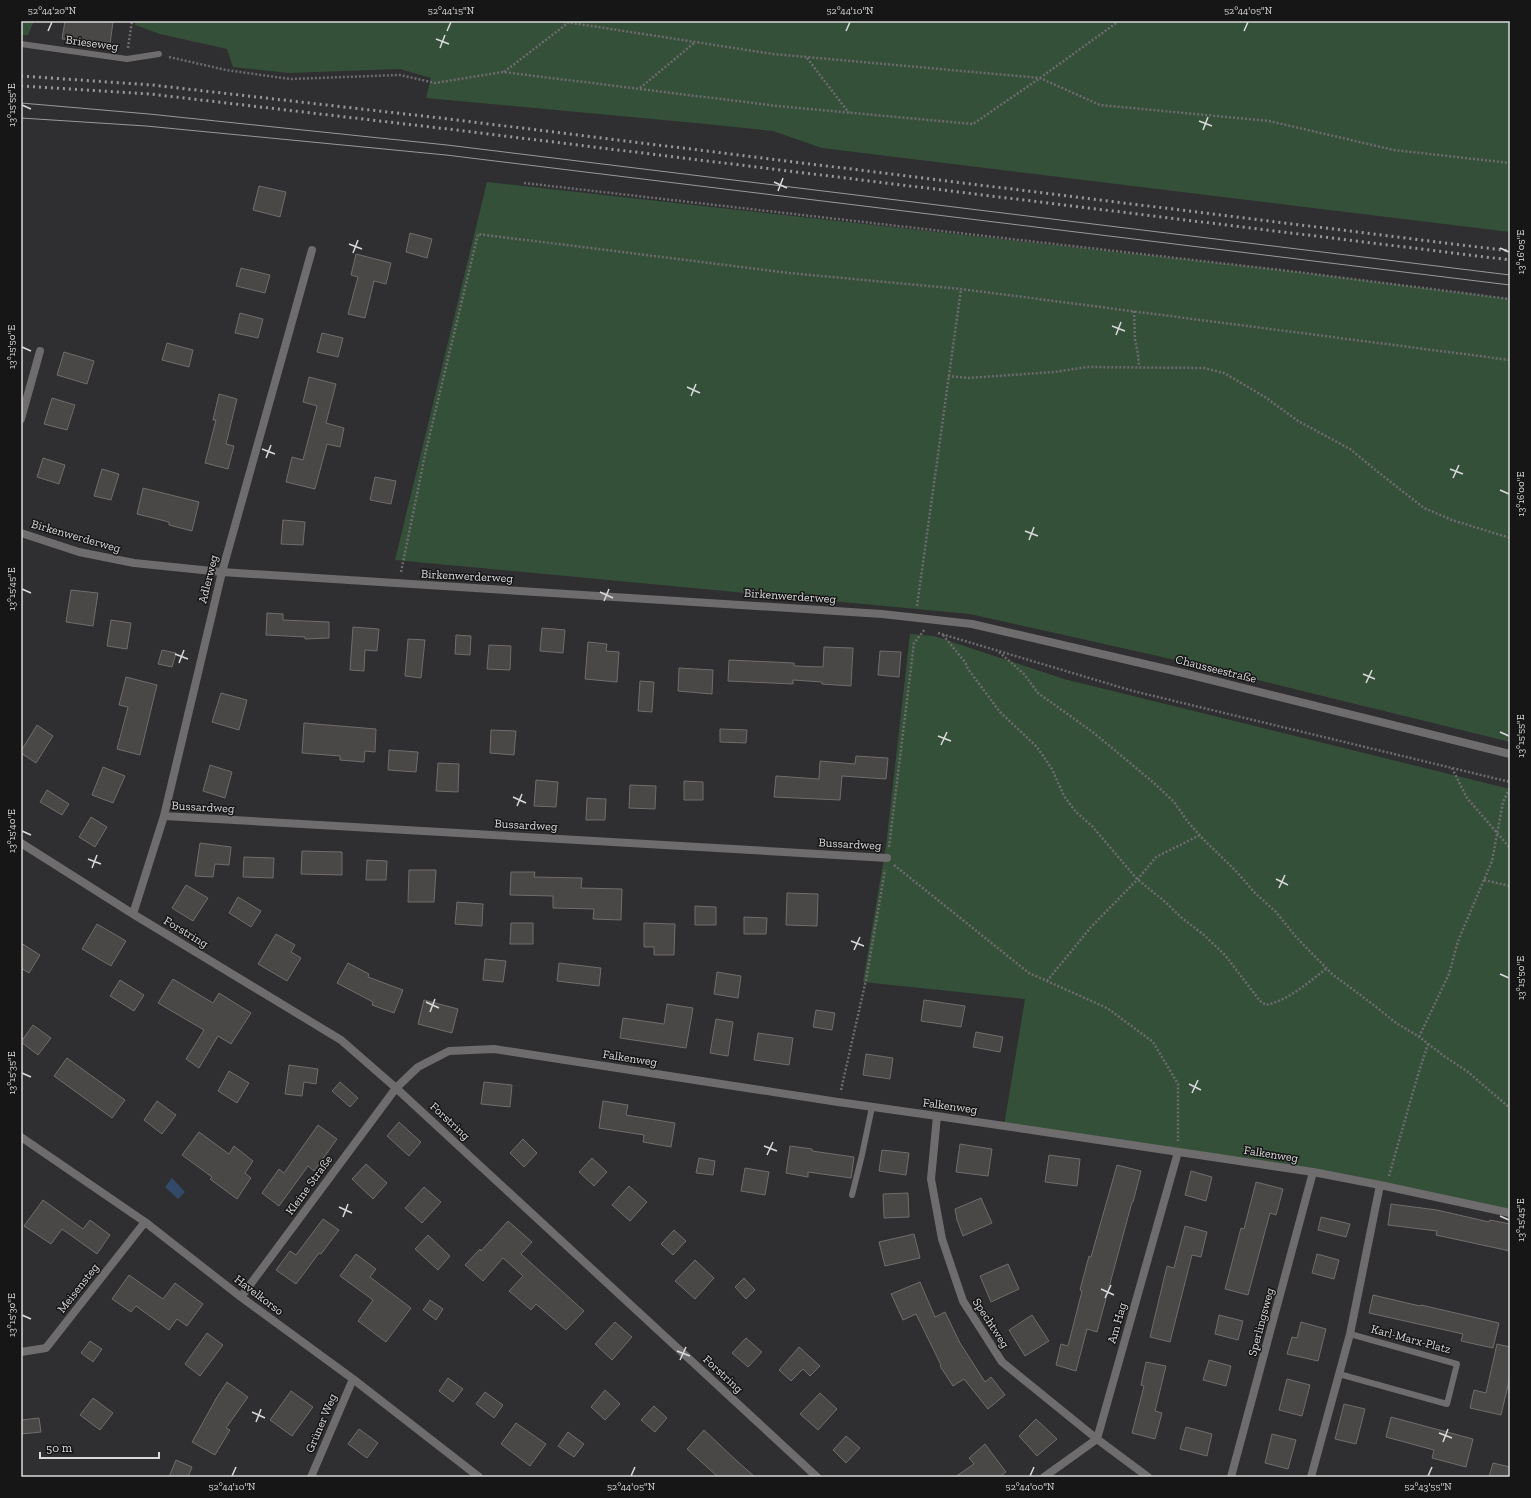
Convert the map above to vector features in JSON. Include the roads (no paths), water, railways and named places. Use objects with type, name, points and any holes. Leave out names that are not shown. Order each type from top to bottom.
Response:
[{"type":"street","name":"Adlerweg","points":[[132,914],[164,816],[222,572],[312,250]]},
{"type":"street","points":[[21,419],[40,351]]},
{"type":"street","name":"Birkenwerderweg","points":[[21,533],[79,552],[134,564],[222,572],[398,584],[915,617]]},
{"type":"street","name":"Chausseestraße","points":[[915,617],[987,627],[1179,672],[1510,754]]},
{"type":"street","name":"Bussardweg","points":[[164,816],[887,858]]},
{"type":"street","name":"Forstring","points":[[21,843],[132,914],[341,1040],[396,1088],[817,1477]]},
{"type":"street","name":"Falkenweg","points":[[396,1088],[418,1067],[449,1051],[494,1049],[838,1102],[1313,1172],[1510,1213]]},
{"type":"street","name":"Kleine Straße","points":[[241,1297],[396,1088]]},
{"type":"street","name":"Spechtweg","points":[[938,1116],[931,1179],[942,1239],[963,1301],[1002,1362],[1148,1477]]},
{"type":"street","name":"Havelkorso","points":[[21,1137],[145,1222],[241,1297],[352,1379],[479,1477]]},
{"type":"street","name":"Am Hag","points":[[1097,1438],[1178,1152]]},
{"type":"street","name":"Sperlingsweg","points":[[1231,1477],[1313,1172]]},
{"type":"street","points":[[1311,1477],[1350,1334],[1383,1186]]},
{"type":"street","name":"Meisensteg","points":[[21,1352],[46,1348],[145,1222]]},
{"type":"street","name":"Grüner Weg","points":[[311,1477],[352,1379]]},
{"type":"street","points":[[1044,1477],[1097,1438]]},
{"type":"lane","name":"Brieseweg","points":[[21,44],[127,59],[159,54]]},
{"type":"lane","points":[[852,1195],[872,1107]]},
{"type":"lane","name":"Karl-Marx-Platz","points":[[1339,1374],[1447,1404],[1457,1364],[1350,1334]]},
{"type":"water","points":[[172,1178],[185,1192],[178,1199],[165,1187]]},
{"type":"tram line","points":[[21,103],[149,114],[447,145],[1510,275]]},
{"type":"tram line","points":[[21,118],[146,126],[446,155],[1510,285]]},
{"type":"railway","points":[[21,76],[152,85],[449,119],[1510,251]]},
{"type":"railway","points":[[21,86],[150,94],[448,129],[1510,260]]}]
